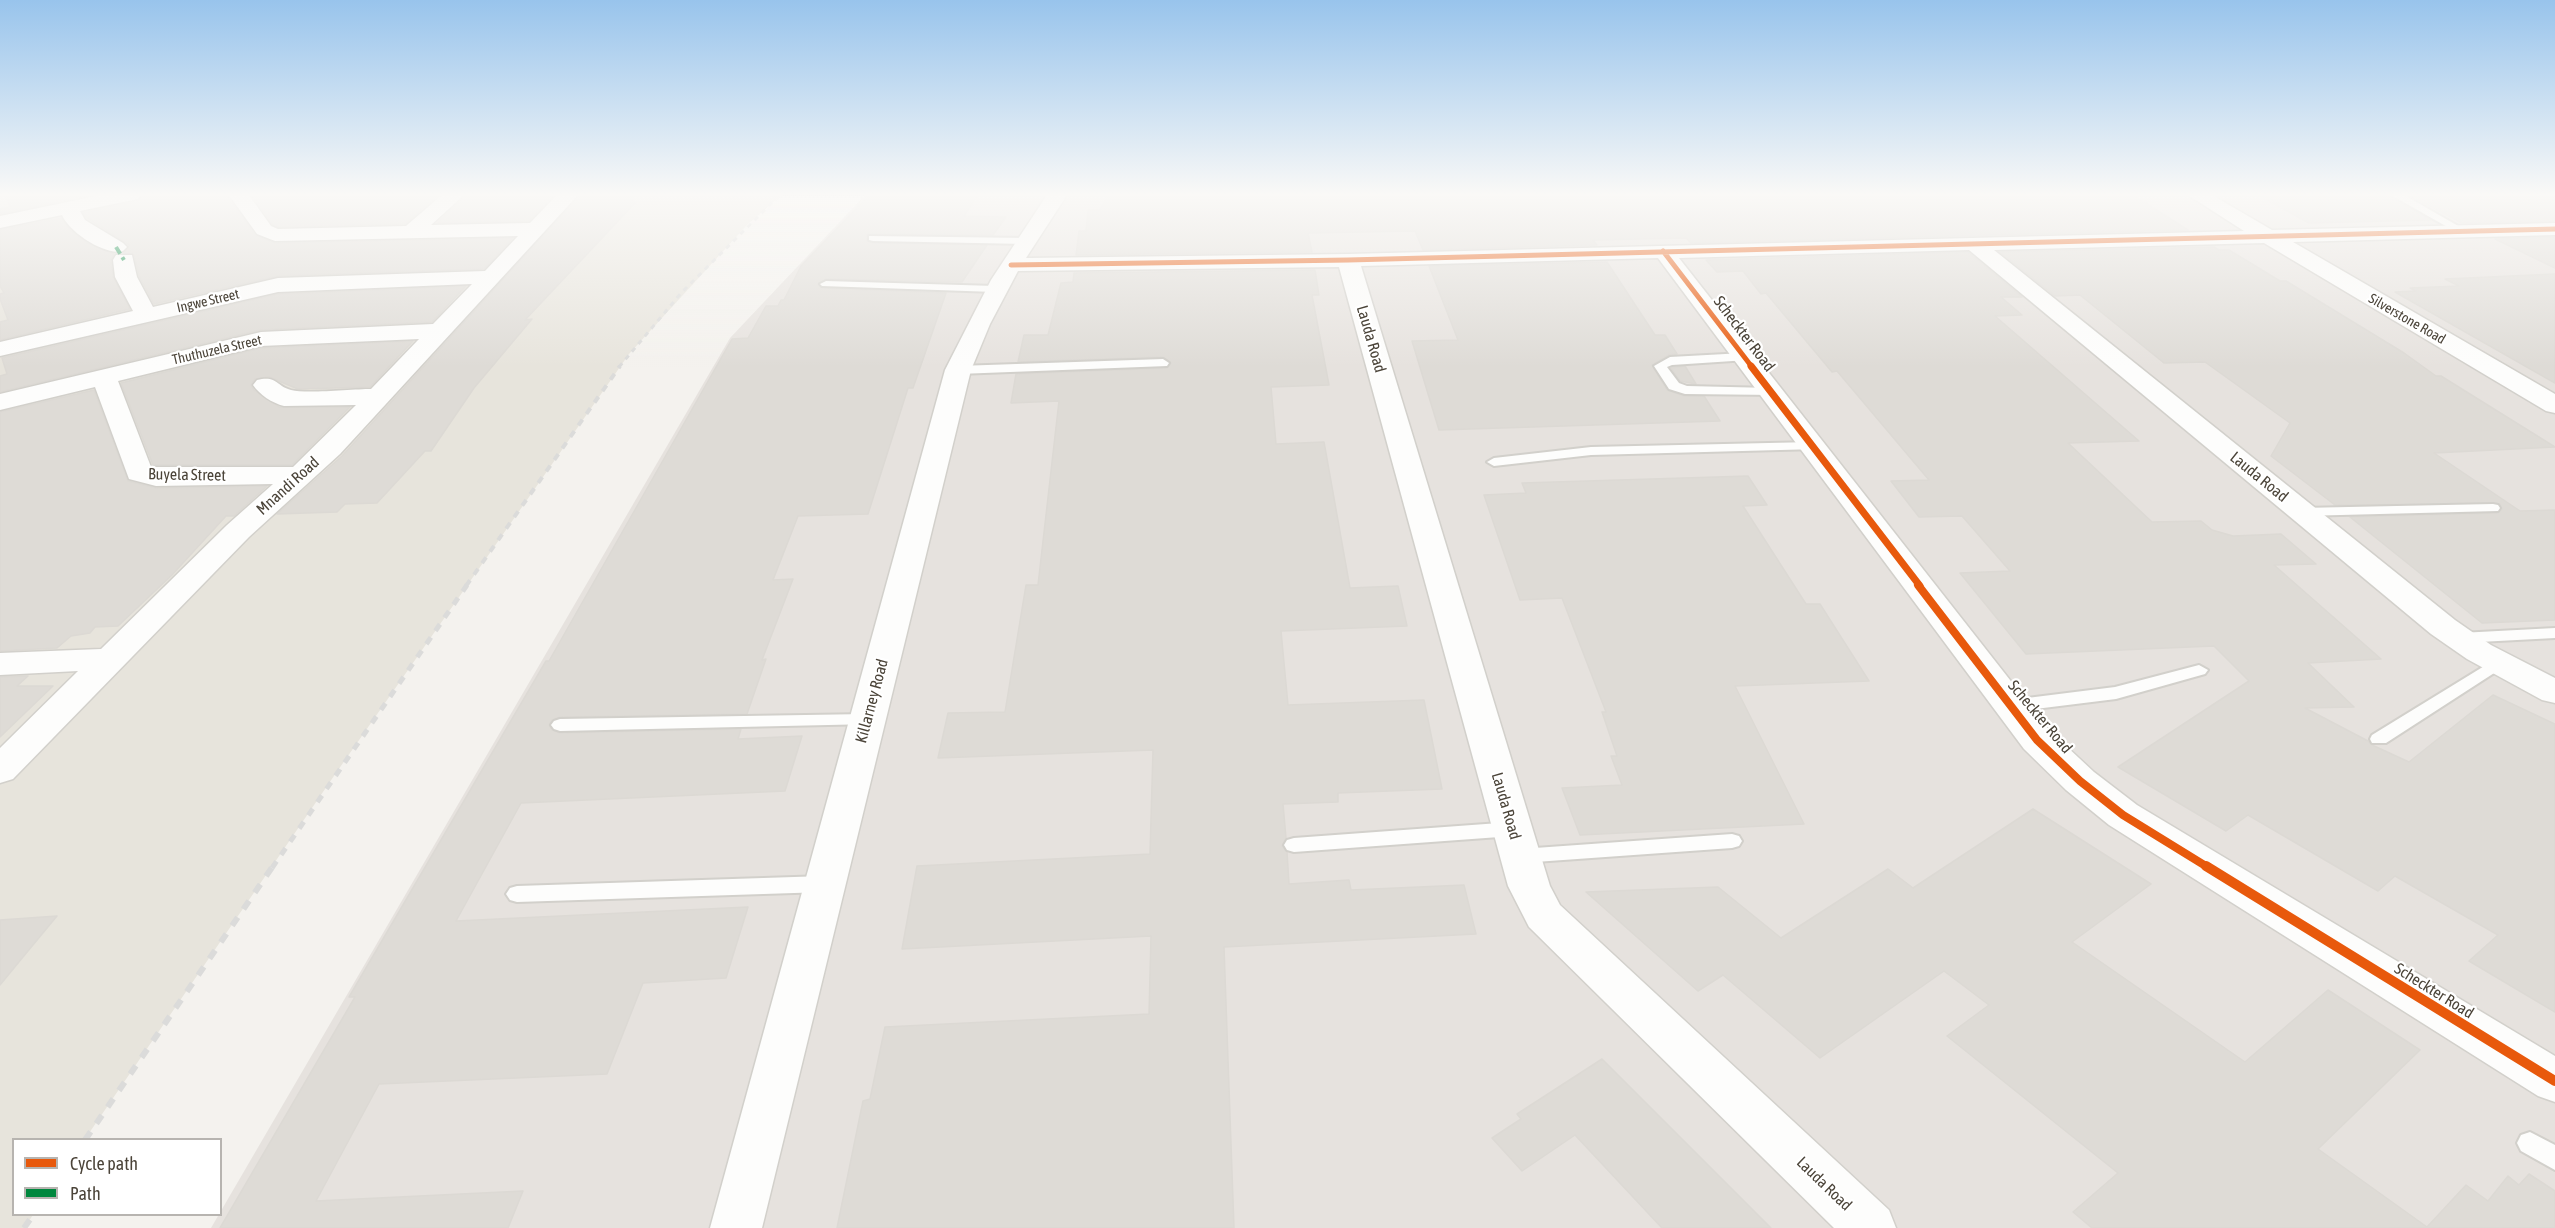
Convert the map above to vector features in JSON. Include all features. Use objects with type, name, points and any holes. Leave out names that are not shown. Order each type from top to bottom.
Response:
[{"type":"street","points":[[118,252],[126,277],[146,315]]},
{"type":"street","name":"Mnandi Road","points":[[0,770],[238,531],[330,448],[375,397],[514,252]]},
{"type":"street","name":"Killarney Road","points":[[736,1228],[958,370],[974,329],[1019,252]]},
{"type":"street","points":[[1011,265],[1348,260],[1617,252]]},
{"type":"street","name":"Scheckter Road","points":[[1664,252],[2037,740],[2080,782],[2123,816],[2555,1082]]},
{"type":"street","name":"Lauda Road","points":[[1984,252],[2301,512],[2460,638],[2555,692]]},
{"type":"street","name":"Silverstone Road","points":[[2293,252],[2555,405]]},
{"type":"street","name":"Lauda Road","points":[[1348,260],[1529,885],[1544,916],[1870,1228]]},
{"type":"street","name":"Ingwe Street","points":[[0,348],[258,289],[294,284],[491,277]]},
{"type":"street","name":"Thuthuzela Street","points":[[0,402],[271,338],[438,331]]},
{"type":"street","name":"Buyela Street","points":[[104,377],[139,473],[156,477],[301,475]]},
{"type":"street","points":[[266,385],[284,398],[375,397]]},
{"type":"street","points":[[0,664],[113,659]]},
{"type":"lane","points":[[946,252],[1011,265]]},
{"type":"lane","points":[[826,284],[1011,265]]},
{"type":"lane","points":[[1744,357],[1670,361],[1660,366],[1674,386],[1685,390],[1771,392]]},
{"type":"lane","points":[[958,370],[1163,363]]},
{"type":"lane","points":[[1494,462],[1592,451],[1813,446]]},
{"type":"lane","points":[[2301,512],[2493,508]]},
{"type":"lane","points":[[2460,638],[2555,633]]},
{"type":"lane","points":[[2379,739],[2499,662]]},
{"type":"lane","points":[[2011,706],[2116,693],[2199,670]]},
{"type":"lane","points":[[560,725],[867,720]]},
{"type":"lane","points":[[1294,845],[1732,841]]},
{"type":"lane","points":[[517,894],[825,884]]},
{"type":"lane","points":[[2530,1143],[2555,1159]]},
{"type":"shaded area","points":[[0,252],[722,252],[629,354],[336,773],[86,1138],[12,1138],[12,1216],[32,1216],[24,1228],[0,1228]]},
{"type":"shaded area","points":[[811,252],[2555,252],[2555,1228],[211,1228],[218,1216],[222,1216],[222,1209],[730,338]]},
{"type":"building","points":[[0,252],[110,252],[114,254],[111,260],[113,277],[130,309],[0,340],[0,322],[8,320],[0,299],[0,294],[4,293],[0,286]]},
{"type":"building","points":[[500,252],[484,269],[278,276],[154,304],[139,276],[134,255],[124,253]]},
{"type":"building","points":[[528,252],[589,252],[525,320],[532,319],[474,388],[431,451],[425,451],[377,503],[345,504],[337,512],[277,514],[342,456]]},
{"type":"building","points":[[814,252],[982,252],[962,282],[826,279],[818,284],[822,288],[946,293],[913,388],[908,388],[868,514],[798,516],[773,580],[793,579],[762,660],[766,659],[747,714],[560,717],[552,720],[549,725],[552,730],[560,733],[741,729],[738,739],[802,736],[785,791],[521,803],[456,921],[748,907],[726,978],[643,983],[607,1074],[379,1084],[316,1201],[523,1191],[508,1228],[220,1228],[355,997],[349,997],[546,661],[549,661],[732,339],[748,338],[766,306],[778,306],[781,300],[784,300],[801,266]]},
{"type":"building","points":[[1076,252],[1288,252],[1076,255]]},
{"type":"building","points":[[1968,252],[2022,297],[2001,297],[2022,315],[1995,316],[2139,441],[2068,443],[2152,522],[2201,521],[2212,530],[2233,536],[2281,534],[2316,564],[2274,565],[2381,659],[2308,663],[2354,707],[2305,708],[2372,745],[2409,762],[2493,695],[2555,724],[2555,1012],[2469,961],[2498,935],[2395,876],[2378,891],[2248,815],[2226,831],[2118,767],[2249,681],[2214,646],[2026,654],[1960,573],[2010,571],[1962,516],[1919,517],[1891,481],[1929,480],[1837,371],[1832,372],[1766,293],[1761,294],[1743,271],[1717,272],[1706,260]]},
{"type":"building","points":[[2000,252],[2233,252],[2280,281],[2286,281],[2404,353],[2436,376],[2441,376],[2555,447],[2434,453],[2520,511],[2555,510],[2555,620],[2482,623],[2350,517],[2498,513],[2502,509],[2500,504],[2335,505],[2271,456],[2290,423],[2205,362],[2164,363],[2080,295],[2055,296]]},
{"type":"building","points":[[2523,252],[2555,252],[2555,268]]},
{"type":"building","points":[[1607,262],[1655,335],[1665,335],[1677,354],[1669,355],[1652,365],[1667,390],[1684,396],[1704,396],[1720,421],[1439,430],[1412,341],[1458,340],[1429,266]]},
{"type":"building","points":[[1315,270],[1319,295],[1312,295],[1329,385],[1271,387],[1276,444],[1324,442],[1350,588],[1398,586],[1407,626],[1281,631],[1288,705],[1424,700],[1442,789],[1338,793],[1338,802],[1283,804],[1286,838],[1282,846],[1287,852],[1289,884],[1349,880],[1351,890],[1464,885],[1476,934],[1224,947],[1234,1228],[837,1228],[863,1101],[870,1099],[885,1027],[1149,1014],[1151,936],[902,949],[917,866],[1150,854],[1153,750],[938,758],[948,713],[1005,712],[1026,585],[1038,585],[1059,401],[1011,403],[1016,374],[1167,368],[1171,363],[1163,357],[1018,362],[1024,335],[1048,335],[1061,283],[1073,282],[1074,273]]},
{"type":"building","points":[[2555,274],[2555,383],[2395,292],[2416,291],[2410,288],[2459,286],[2445,279]]},
{"type":"building","points":[[466,286],[432,322],[260,330],[0,392],[0,376],[7,374],[2,358],[278,294]]},
{"type":"building","points":[[413,341],[370,387],[298,389],[269,377],[255,379],[251,385],[254,390],[279,407],[350,407],[292,465],[153,465],[121,383],[261,348]]},
{"type":"building","points":[[1685,366],[1696,384],[1680,381],[1671,368]]},
{"type":"building","points":[[94,390],[128,481],[156,488],[267,486],[234,516],[226,516],[172,575],[118,626],[95,627],[90,633],[71,636],[57,648],[0,651],[0,412]]},
{"type":"building","points":[[1748,476],[1767,505],[1743,506],[1806,604],[1820,604],[1869,681],[1735,686],[1804,824],[1580,835],[1562,788],[1622,785],[1611,756],[1617,756],[1602,712],[1606,712],[1562,598],[1520,600],[1484,495],[1526,493],[1522,483]]},
{"type":"building","points":[[28,676],[17,686],[53,686],[0,737],[0,677]]},
{"type":"building","points":[[2033,809],[2151,884],[2072,942],[2245,1062],[2328,990],[2420,1050],[2318,1149],[2427,1227],[2466,1185],[2488,1201],[2508,1176],[2519,1185],[2529,1174],[2555,1191],[2555,1228],[2092,1228],[2073,1212],[2118,1173],[1947,1036],[1989,1005],[1944,971],[1820,1058],[1723,975],[1698,991],[1586,892],[1718,887],[1781,938],[1888,869],[1913,888]]},
{"type":"building","points":[[57,916],[23,957],[0,985],[0,920]]},
{"type":"building","points":[[1602,1059],[1771,1228],[1662,1228],[1575,1135],[1522,1171],[1492,1138],[1521,1119],[1517,1114]]},
{"type":"railway","points":[[619,367],[682,292],[722,252]]},
{"type":"railway","points":[[466,586],[620,366]]},
{"type":"railway","points":[[272,868],[467,585]]},
{"type":"railway","points":[[86,1138],[273,866]]},
{"type":"railway","points":[[24,1228],[33,1216]]},
{"type":"marked path","points":[[119,252],[124,260]]},
{"type":"cycle path","points":[[1011,265],[1648,252]]},
{"type":"cycle path","points":[[1664,252],[2037,740],[2080,781],[2123,815],[2555,1081]]}]
